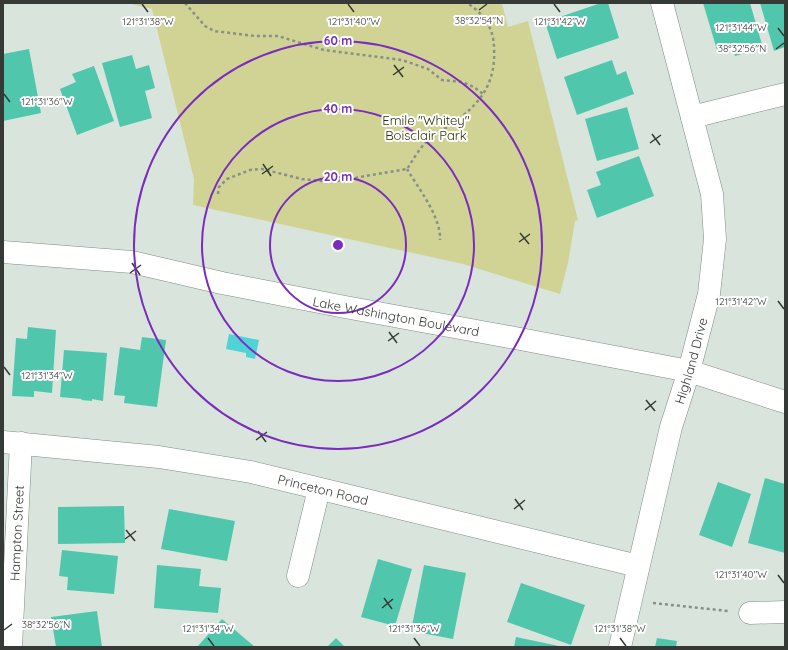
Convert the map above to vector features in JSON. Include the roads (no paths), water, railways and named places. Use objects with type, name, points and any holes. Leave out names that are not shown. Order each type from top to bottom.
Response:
[{"type":"street","name":"Highland Drive","points":[[620,647],[671,428],[689,372],[709,294],[715,239],[712,194],[662,3]]},
{"type":"street","points":[[692,117],[785,94]]},
{"type":"street","name":"Lake Washington Boulevard","points":[[3,252],[132,262],[222,283],[689,372],[785,402]]},
{"type":"street","name":"Princeton Road","points":[[12,442],[159,457],[251,472],[638,566]]},
{"type":"street","name":"Hampton Street","points":[[11,647],[12,442]]},
{"type":"street","points":[[298,576],[319,489]]},
{"type":"street","points":[[750,613],[785,612]]},
{"type":"water","points":[[229,334],[259,340],[255,359],[246,357],[246,353],[226,349]]},
{"type":"park label","name":"Emile \"Whitey\" Boisclair Park","points":[[426,128]]}]
